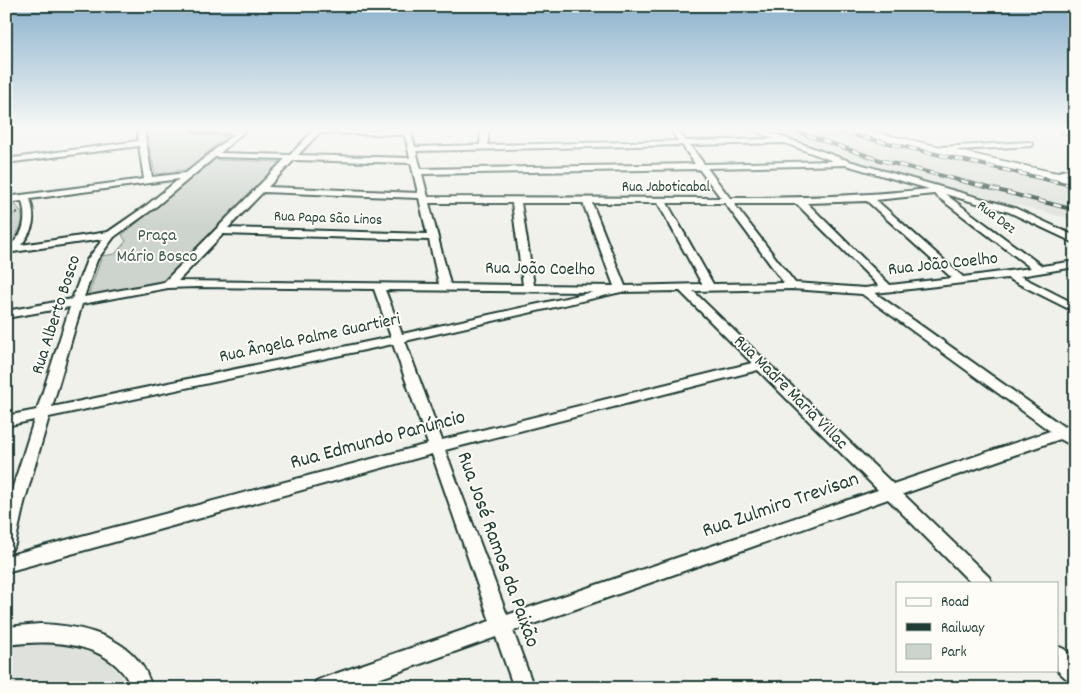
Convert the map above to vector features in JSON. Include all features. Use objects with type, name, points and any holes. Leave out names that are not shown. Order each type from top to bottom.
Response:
[{"type":"main road","points":[[1003,162],[1075,181]]},
{"type":"street","points":[[145,162],[148,179]]},
{"type":"street","name":"Rua Alberto Bosco","points":[[6,544],[16,503],[77,302],[92,260],[111,235],[150,207],[204,162]]},
{"type":"street","points":[[168,285],[287,162]]},
{"type":"street","points":[[415,162],[445,286]]},
{"type":"street","points":[[699,162],[792,286]]},
{"type":"street","points":[[842,162],[936,191],[1012,210],[1075,240]]},
{"type":"street","points":[[418,172],[846,164]]},
{"type":"street","points":[[1049,175],[1075,170]]},
{"type":"street","points":[[6,200],[188,175]]},
{"type":"street","name":"Rua Jaboticabal","points":[[261,190],[423,198],[587,202],[799,201],[869,198],[936,191]]},
{"type":"street","name":"Rua Dez","points":[[936,191],[1039,269]]},
{"type":"street","points":[[9,250],[26,233],[30,223],[31,215],[25,197]]},
{"type":"street","points":[[869,198],[960,280]]},
{"type":"street","points":[[516,201],[529,288]]},
{"type":"street","points":[[799,201],[887,288]]},
{"type":"street","points":[[587,202],[621,289]]},
{"type":"street","points":[[662,202],[709,287]]},
{"type":"street","name":"Rua Papa São Linos","points":[[221,231],[433,237]]},
{"type":"street","points":[[9,250],[111,235]]},
{"type":"street","name":"Rua João Coelho","points":[[6,315],[168,285],[378,285],[621,289],[792,286],[865,291],[1009,275],[1075,264]]},
{"type":"street","points":[[1009,275],[1075,309]]},
{"type":"street","name":"Rua José Ramos da Paixão","points":[[378,285],[524,688]]},
{"type":"street","name":"Rua Madre Maria Villac","points":[[683,288],[982,582]]},
{"type":"street","name":"Rua Ângela Palme Guartieri","points":[[6,421],[398,339],[621,289]]},
{"type":"street","points":[[865,291],[1070,434]]},
{"type":"street","name":"Rua Edmundo Panúncio","points":[[6,564],[437,447],[762,365]]},
{"type":"street","name":"Rua Zulmiro Trevisan","points":[[323,688],[890,492],[1070,434]]},
{"type":"street","points":[[6,636],[27,632],[70,634],[106,646],[133,668],[142,688]]},
{"type":"street","points":[[1058,657],[1075,673]]},
{"type":"shaded area","points":[[864,162],[984,162],[1075,183],[1075,220],[898,174]]},
{"type":"shaded area","points":[[61,641],[103,655],[132,688],[6,688],[6,644]]},
{"type":"green space","points":[[153,162],[197,162],[189,169],[155,173]]},
{"type":"green space","name":"Praça Mário Bosco","points":[[212,162],[282,162],[166,283],[88,296],[102,256],[115,254],[126,241],[122,235]]},
{"type":"green space","points":[[16,205],[22,216],[21,227],[6,246],[6,207]]},
{"type":"railway","points":[[889,162],[1075,210]]},
{"type":"railway","points":[[972,162],[1075,186]]}]
